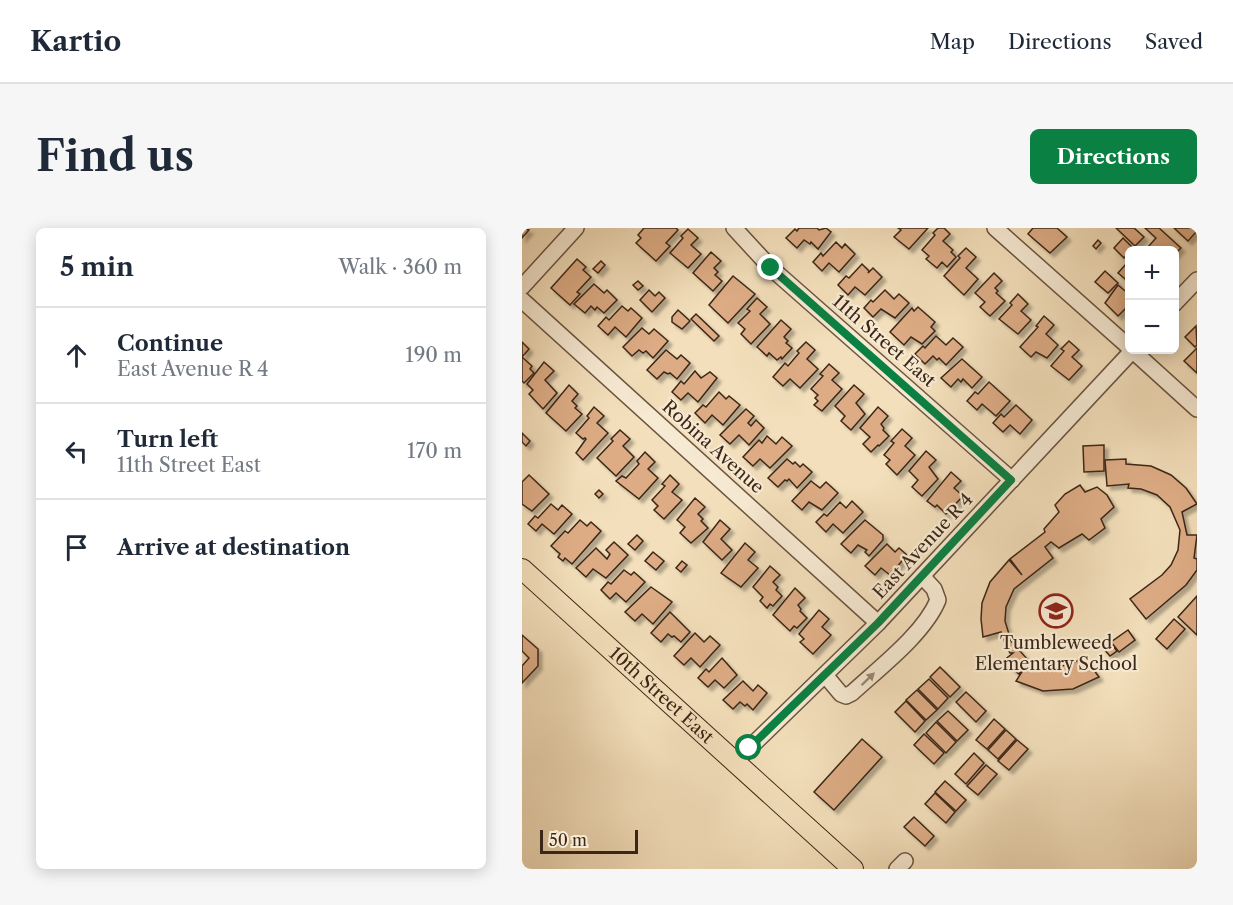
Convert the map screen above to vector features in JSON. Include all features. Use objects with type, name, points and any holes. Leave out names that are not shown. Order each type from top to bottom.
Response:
[{"type":"main road","name":"10th Street East","points":[[522,569],[853,869]]},
{"type":"street","points":[[522,287],[576,228]]},
{"type":"street","name":"11th Street East","points":[[734,228],[771,268],[1011,480]]},
{"type":"street","points":[[995,228],[1125,344]]},
{"type":"street","points":[[1178,300],[1197,279]]},
{"type":"street","name":"Robina Avenue","points":[[522,300],[878,623]]},
{"type":"street","name":"East Avenue R 4","points":[[735,762],[878,623],[1126,354]]},
{"type":"street","points":[[1136,354],[1197,409]]},
{"type":"street","points":[[825,675],[841,694],[846,696],[852,693],[921,628],[934,611],[938,600],[934,589],[922,576]]},
{"type":"building","points":[[522,228],[529,230],[522,238]]},
{"type":"building","points":[[644,228],[676,228],[678,230],[666,243],[670,246],[656,261],[636,243],[641,238],[638,235]]},
{"type":"building","points":[[799,228],[819,230],[826,228],[831,232],[818,249],[811,242],[810,244],[804,240],[797,248],[786,238]]},
{"type":"building","points":[[898,228],[928,228],[909,249],[894,237],[901,230]]},
{"type":"building","points":[[938,228],[944,228],[950,234],[943,241],[953,250],[951,252],[956,257],[947,267],[942,262],[937,268],[926,259],[929,256],[922,250]]},
{"type":"building","points":[[1033,228],[1057,228],[1067,237],[1050,253],[1028,234]]},
{"type":"building","points":[[1116,228],[1134,228],[1144,237],[1135,246]]},
{"type":"building","points":[[1145,228],[1159,228],[1179,246],[1149,246],[1156,238]]},
{"type":"building","points":[[1174,228],[1197,228],[1197,231],[1188,241]]},
{"type":"building","points":[[688,229],[698,238],[691,245],[701,254],[688,268],[670,253]]},
{"type":"building","points":[[1123,238],[1131,246],[1125,246],[1124,258],[1114,248]]},
{"type":"building","points":[[1098,240],[1101,243],[1096,249],[1093,246]]},
{"type":"building","points":[[836,242],[842,248],[845,244],[855,254],[839,272],[829,263],[822,271],[813,262],[821,253],[823,256]]},
{"type":"building","points":[[966,248],[976,257],[966,268],[978,279],[964,295],[944,276]]},
{"type":"building","points":[[711,252],[721,261],[714,268],[718,272],[715,275],[722,281],[713,291],[693,273]]},
{"type":"building","points":[[577,259],[586,267],[583,270],[591,277],[577,292],[580,294],[570,305],[551,288]]},
{"type":"building","points":[[601,261],[605,265],[598,273],[593,269]]},
{"type":"building","points":[[862,264],[869,271],[868,273],[873,268],[882,277],[865,295],[855,287],[848,295],[838,285],[846,276],[849,278]]},
{"type":"building","points":[[1125,265],[1125,279],[1118,273]]},
{"type":"building","points":[[1105,271],[1118,283],[1108,293],[1095,282]]},
{"type":"building","points":[[994,273],[1002,281],[995,288],[998,291],[996,293],[1005,301],[990,316],[980,307],[985,302],[975,293]]},
{"type":"building","points":[[733,276],[755,294],[728,323],[709,305]]},
{"type":"building","points":[[638,281],[643,286],[638,290],[633,285]]},
{"type":"building","points":[[594,284],[604,293],[607,290],[617,300],[604,313],[597,307],[595,310],[591,306],[585,313],[574,304]]},
{"type":"building","points":[[1118,285],[1125,291],[1125,309],[1118,316],[1105,303]]},
{"type":"building","points":[[649,290],[655,296],[659,292],[665,298],[652,312],[640,300]]},
{"type":"building","points":[[885,290],[894,299],[899,294],[909,303],[895,318],[881,309],[873,317],[864,308]]},
{"type":"building","points":[[1018,294],[1028,304],[1021,311],[1031,320],[1018,334],[999,319],[1012,305],[1010,303]]},
{"type":"building","points":[[757,298],[767,307],[760,314],[770,324],[751,344],[741,334],[745,329],[738,323],[750,311],[747,309]]},
{"type":"building","points":[[622,306],[628,311],[631,308],[642,318],[626,337],[615,327],[608,335],[598,326],[606,317],[609,320]]},
{"type":"building","points":[[918,307],[935,322],[931,327],[935,331],[922,344],[911,337],[904,345],[890,332],[912,308],[914,311]]},
{"type":"building","points":[[678,310],[690,321],[682,329],[672,322],[672,317]]},
{"type":"building","points":[[696,314],[719,336],[714,341],[691,319]]},
{"type":"building","points":[[1044,316],[1054,325],[1046,334],[1058,345],[1047,358],[1036,352],[1031,357],[1020,347],[1038,327],[1036,326]]},
{"type":"building","points":[[781,320],[791,329],[784,337],[788,341],[786,343],[792,348],[782,359],[781,357],[777,360],[769,353],[767,356],[757,347]]},
{"type":"building","points":[[1196,326],[1197,345],[1195,347],[1185,337]]},
{"type":"building","points":[[642,328],[649,334],[654,329],[668,341],[653,358],[646,351],[643,353],[639,350],[632,356],[623,347]]},
{"type":"building","points":[[936,336],[946,345],[953,338],[963,347],[946,365],[933,356],[925,364],[915,354],[923,346],[925,348]]},
{"type":"building","points":[[1069,341],[1079,350],[1072,357],[1082,366],[1069,380],[1051,366],[1064,351],[1061,349]]},
{"type":"building","points":[[522,342],[529,349],[522,357]]},
{"type":"building","points":[[806,342],[815,350],[807,359],[818,369],[800,388],[790,379],[783,386],[773,377],[785,363],[788,366]]},
{"type":"building","points":[[1197,348],[1197,373],[1184,361]]},
{"type":"building","points":[[666,350],[677,359],[681,355],[690,363],[677,379],[670,373],[664,372],[657,379],[647,370]]},
{"type":"building","points":[[522,357],[532,366],[530,369],[534,373],[524,383],[522,381]]},
{"type":"building","points":[[962,359],[982,377],[972,388],[963,379],[961,382],[958,379],[951,387],[941,378]]},
{"type":"building","points":[[544,362],[554,371],[545,380],[557,393],[543,409],[529,394],[533,390],[527,384]]},
{"type":"building","points":[[829,364],[839,373],[832,380],[842,389],[822,411],[814,405],[818,401],[815,398],[818,395],[811,389],[823,376],[820,374]]},
{"type":"building","points":[[695,371],[701,378],[710,372],[717,378],[698,402],[688,393],[681,400],[672,392],[681,381],[684,384]]},
{"type":"building","points":[[989,382],[1010,401],[996,416],[982,404],[977,410],[967,401],[975,392],[978,394]]},
{"type":"building","points":[[569,385],[578,394],[572,401],[577,406],[575,408],[582,414],[566,431],[546,413]]},
{"type":"building","points":[[854,385],[864,394],[856,403],[865,414],[851,430],[841,421],[845,416],[835,406]]},
{"type":"building","points":[[719,392],[726,399],[729,396],[740,405],[723,425],[712,415],[705,423],[695,413],[703,405],[706,407]]},
{"type":"building","points":[[1016,405],[1032,420],[1020,434],[1010,425],[1003,432],[993,423],[1001,414],[1004,417]]},
{"type":"building","points":[[594,407],[604,416],[597,423],[608,433],[583,460],[576,453],[586,439],[576,433],[589,418],[587,416]]},
{"type":"building","points":[[878,407],[888,416],[881,424],[889,436],[871,452],[863,444],[870,437],[860,428]]},
{"type":"building","points":[[746,409],[754,416],[748,423],[751,426],[756,420],[764,428],[749,445],[739,435],[730,444],[720,435]]},
{"type":"building","points":[[902,429],[912,438],[905,446],[915,455],[897,475],[886,464],[890,460],[884,455],[894,443],[891,441]]},
{"type":"building","points":[[620,430],[630,439],[623,446],[634,457],[616,476],[597,458]]},
{"type":"building","points":[[522,433],[530,441],[526,446],[522,442]]},
{"type":"building","points":[[767,436],[776,444],[782,437],[792,446],[770,468],[760,459],[753,466],[743,457],[759,440],[762,443]]},
{"type":"building","points":[[1104,445],[1104,471],[1084,472],[1083,446]]},
{"type":"building","points":[[926,451],[936,460],[929,467],[938,479],[922,496],[912,487],[918,480],[909,471]]},
{"type":"building","points":[[645,452],[655,462],[648,469],[658,478],[639,499],[616,481],[622,476],[626,478],[639,464],[637,461]]},
{"type":"building","points":[[787,459],[800,467],[803,464],[812,472],[797,488],[789,479],[778,487],[768,478]]},
{"type":"building","points":[[1126,459],[1126,464],[1151,466],[1171,475],[1186,488],[1197,504],[1182,512],[1187,535],[1197,535],[1194,558],[1197,559],[1197,570],[1186,585],[1146,619],[1130,599],[1162,575],[1171,565],[1178,550],[1180,530],[1170,507],[1157,495],[1141,489],[1128,488],[1129,484],[1107,486],[1105,460]]},
{"type":"building","points":[[951,472],[961,481],[954,488],[963,496],[946,514],[937,505],[935,507],[927,501]]},
{"type":"building","points":[[529,475],[549,494],[532,511],[522,504],[522,482]]},
{"type":"building","points":[[670,475],[679,484],[672,492],[682,500],[664,519],[654,510],[658,506],[652,500],[665,486],[662,484]]},
{"type":"building","points":[[811,481],[820,488],[826,482],[838,493],[822,510],[809,502],[802,510],[792,501]]},
{"type":"building","points":[[1080,485],[1085,492],[1097,487],[1107,495],[1114,507],[1101,519],[1105,528],[1089,540],[1082,534],[1059,548],[1051,542],[1045,547],[1053,558],[1014,589],[1006,607],[1005,621],[1011,641],[1027,659],[1039,665],[1056,667],[1071,664],[1084,657],[1099,677],[1073,689],[1043,691],[1016,681],[1027,664],[1025,663],[1019,674],[1003,661],[1013,653],[1010,653],[1006,646],[1001,632],[983,637],[982,603],[990,582],[1009,560],[1022,575],[1010,559],[1045,532],[1044,529],[1059,512],[1055,505],[1065,494]]},
{"type":"building","points":[[599,490],[603,494],[599,498],[595,494]]},
{"type":"building","points":[[695,498],[705,507],[698,514],[708,528],[691,543],[680,533],[685,527],[677,520]]},
{"type":"building","points":[[852,501],[863,512],[843,533],[833,524],[826,532],[816,522],[824,514],[827,516],[840,502],[846,508]]},
{"type":"building","points":[[551,504],[558,510],[562,505],[572,514],[554,534],[542,524],[536,531],[528,524],[535,516],[538,518]]},
{"type":"building","points":[[580,520],[587,526],[591,522],[601,531],[572,564],[565,558],[563,561],[558,557],[560,554],[551,546],[565,531],[568,533]]},
{"type":"building","points":[[720,520],[730,529],[721,539],[732,550],[722,560],[703,542]]},
{"type":"building","points":[[865,520],[883,535],[883,540],[869,556],[865,552],[867,550],[858,545],[851,553],[841,544]]},
{"type":"building","points":[[637,535],[643,541],[635,550],[628,544]]},
{"type":"building","points":[[614,542],[628,555],[606,578],[593,569],[586,577],[576,568],[596,548],[607,559],[610,554],[606,550]]},
{"type":"building","points":[[745,543],[755,552],[748,560],[758,568],[741,587],[721,573]]},
{"type":"building","points":[[887,544],[895,552],[899,548],[907,555],[890,575],[881,568],[875,575],[865,566]]},
{"type":"building","points":[[653,552],[664,561],[656,570],[645,561]]},
{"type":"building","points":[[682,561],[687,565],[681,572],[676,568]]},
{"type":"building","points":[[770,566],[780,575],[773,582],[778,587],[776,590],[782,596],[773,606],[770,604],[767,608],[760,601],[763,597],[753,587]]},
{"type":"building","points":[[624,570],[631,575],[634,572],[645,582],[626,602],[616,593],[610,599],[601,590],[608,582],[611,584]]},
{"type":"building","points":[[651,587],[672,602],[653,624],[642,614],[635,621],[625,612]]},
{"type":"building","points":[[795,588],[805,598],[798,605],[807,618],[797,628],[794,626],[790,631],[773,615]]},
{"type":"building","points":[[1197,596],[1197,635],[1178,617]]},
{"type":"building","points":[[819,610],[829,619],[822,627],[831,635],[813,654],[800,642],[804,639],[799,634]]},
{"type":"building","points":[[670,612],[690,632],[681,642],[668,634],[661,642],[651,633]]},
{"type":"building","points":[[1174,619],[1185,629],[1167,649],[1156,639]]},
{"type":"building","points":[[1128,630],[1135,640],[1119,652],[1111,642]]},
{"type":"building","points":[[695,633],[704,642],[710,636],[720,645],[700,667],[691,658],[684,665],[674,656]]},
{"type":"building","points":[[522,635],[538,649],[538,666],[522,683],[522,666],[529,658],[522,651]]},
{"type":"building","points":[[1110,642],[1117,651],[1110,656],[1103,648]]},
{"type":"building","points":[[722,658],[737,675],[724,688],[715,680],[708,687],[698,678],[706,669],[709,672]]},
{"type":"building","points":[[940,667],[960,687],[950,697],[930,677]]},
{"type":"building","points":[[929,679],[948,698],[938,709],[918,689]]},
{"type":"building","points":[[743,681],[753,691],[758,685],[767,693],[753,710],[747,704],[745,706],[740,702],[733,709],[723,700]]},
{"type":"building","points":[[917,690],[937,710],[926,720],[906,700]]},
{"type":"building","points":[[966,692],[986,711],[976,722],[956,702]]},
{"type":"building","points":[[906,701],[925,721],[915,732],[895,712]]},
{"type":"building","points":[[948,711],[968,730],[957,741],[937,721]]},
{"type":"building","points":[[994,719],[1005,729],[987,749],[976,740]]},
{"type":"building","points":[[936,722],[956,742],[946,753],[926,733]]},
{"type":"building","points":[[1006,730],[1016,739],[998,759],[988,750]]},
{"type":"building","points":[[924,734],[944,753],[934,764],[914,745]]},
{"type":"building","points":[[862,739],[882,757],[834,810],[814,792]]},
{"type":"building","points":[[1017,740],[1028,749],[1009,770],[998,761]]},
{"type":"building","points":[[974,753],[984,763],[966,784],[955,774]]},
{"type":"building","points":[[986,765],[997,774],[978,795],[967,786]]},
{"type":"building","points":[[945,781],[966,800],[956,811],[935,792]]},
{"type":"building","points":[[935,793],[955,812],[946,823],[925,804]]},
{"type":"building","points":[[914,817],[934,836],[925,846],[904,827]]},
{"type":"place","name":"Tumbleweed Elementary School","points":[[1056,611]]},
{"type":"route","points":[[749,748],[878,623],[1011,480],[771,268]]}]
